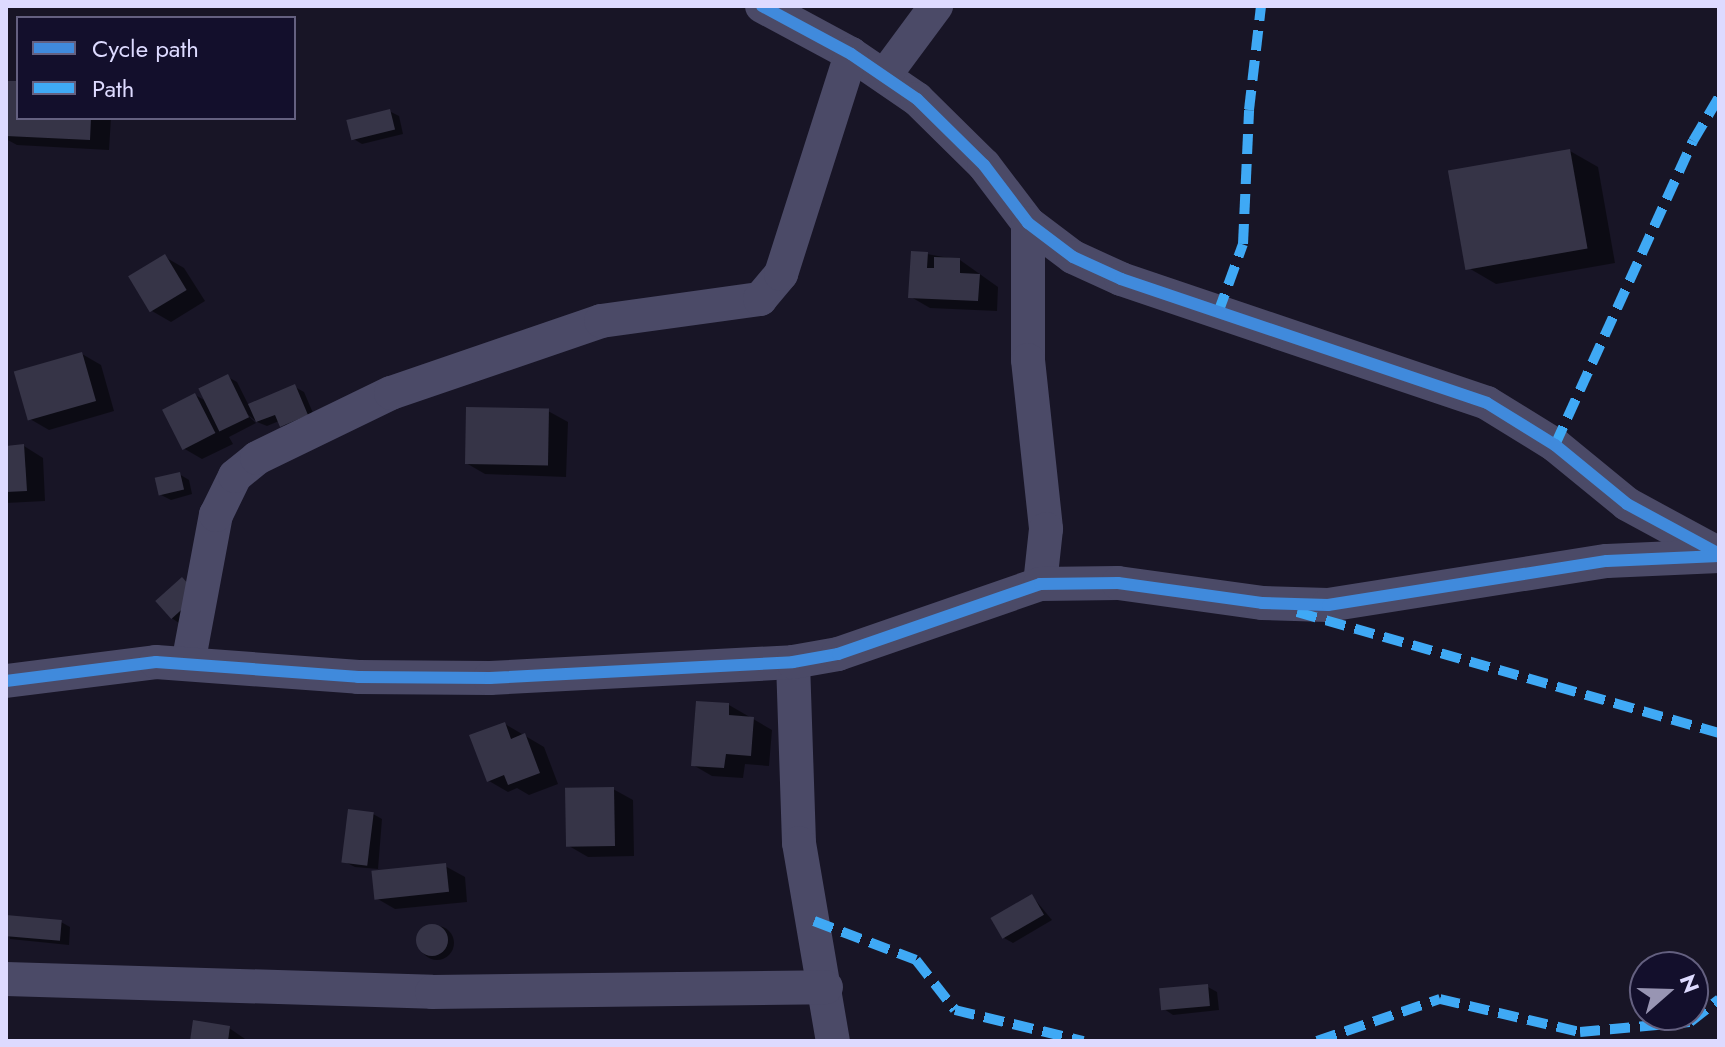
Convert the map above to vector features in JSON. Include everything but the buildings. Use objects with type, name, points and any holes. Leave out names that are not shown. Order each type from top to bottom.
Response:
[{"type":"street","points":[[762,6],[819,21],[851,54],[885,75],[955,134],[1028,223],[1073,257],[1121,279],[1487,403],[1555,445],[1627,504],[1719,555]]},
{"type":"street","points":[[885,75],[936,6]]},
{"type":"street","points":[[188,664],[216,515],[235,476],[257,458],[391,393],[601,321],[760,299],[781,274],[851,54]]},
{"type":"street","points":[[1028,223],[1028,360],[1046,529],[1040,584]]},
{"type":"street","points":[[6,681],[156,662],[358,677],[490,678],[793,662],[838,654],[1040,584],[1118,583],[1262,603],[1328,605],[1607,561],[1719,555]]},
{"type":"street","points":[[793,662],[799,843],[833,1041]]},
{"type":"street","points":[[6,979],[432,992],[826,987]]},
{"type":"marked path","points":[[1218,313],[1243,244],[1249,110],[1261,6]]},
{"type":"marked path","points":[[1555,445],[1693,141],[1719,97]]},
{"type":"marked path","points":[[1297,612],[1719,733]]},
{"type":"marked path","points":[[814,921],[916,960],[955,1010],[1083,1041]]},
{"type":"marked path","points":[[1317,1041],[1440,999],[1580,1032],[1690,1022],[1719,999]]},
{"type":"cycle path","points":[[762,6],[851,54],[917,99],[984,165],[1028,223],[1073,257],[1121,279],[1487,403],[1555,445],[1627,504],[1719,554]]},
{"type":"cycle path","points":[[6,681],[156,662],[358,677],[490,678],[793,662],[838,654],[1040,584],[1118,583],[1262,603],[1328,605],[1607,561],[1719,556]]}]
